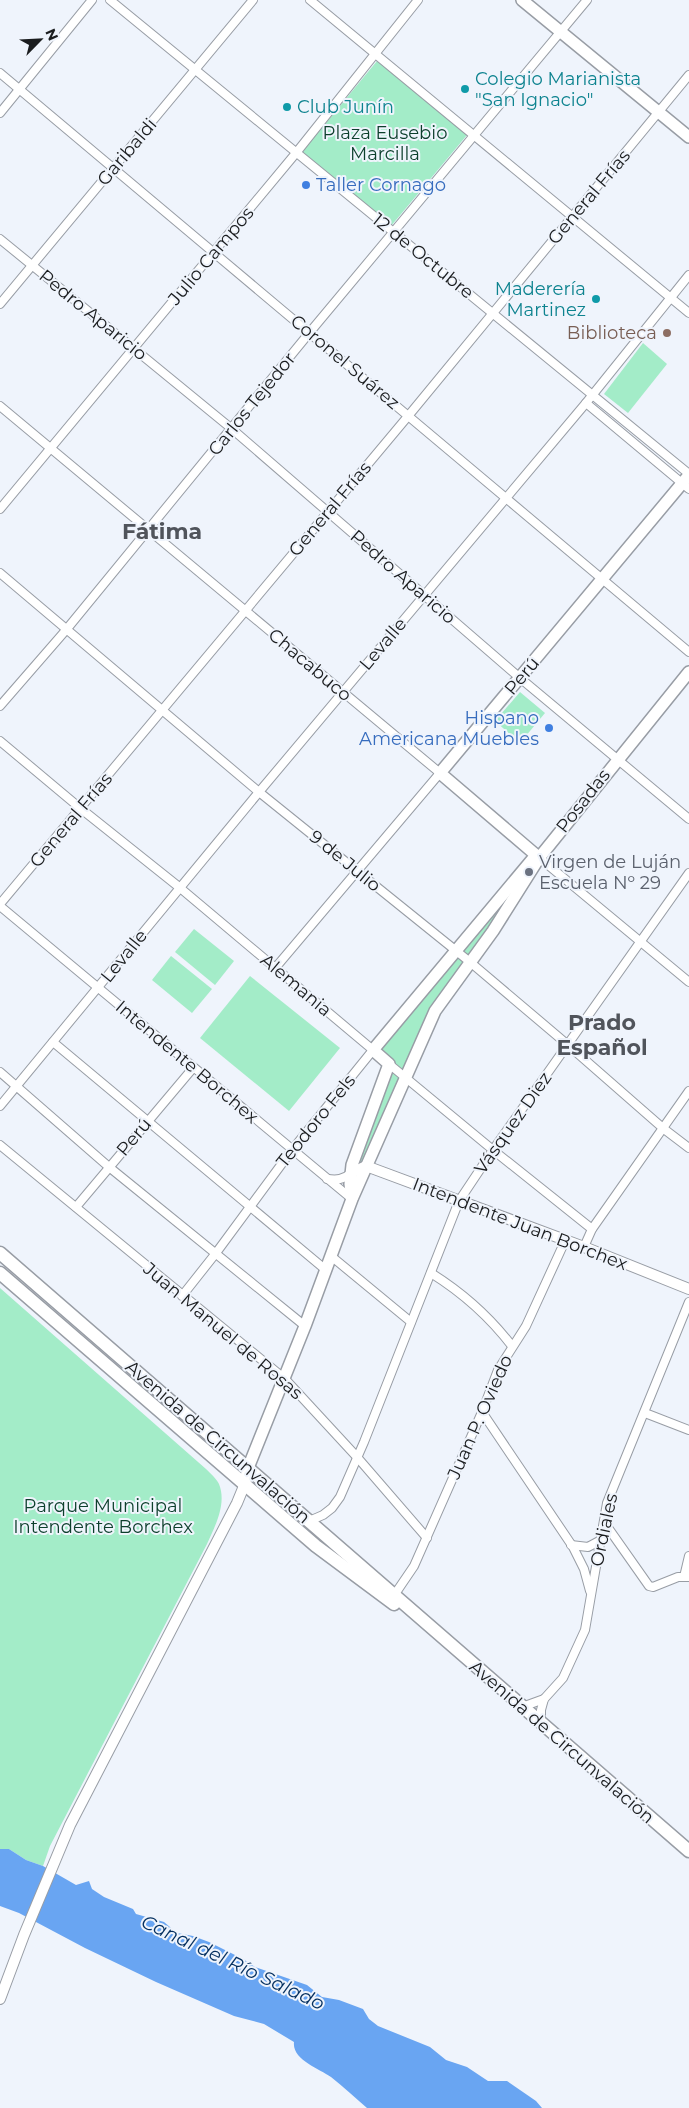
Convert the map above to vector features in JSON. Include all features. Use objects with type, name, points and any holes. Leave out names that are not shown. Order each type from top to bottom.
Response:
[{"type":"highway","name":"Avenida de Circunvalación","points":[[0,1253],[395,1594],[541,1725],[687,1846]]},
{"type":"highway","name":"Avenida de Circunvalación","points":[[0,1273],[244,1486],[316,1546],[435,1631]]},
{"type":"main road","points":[[522,0],[689,137]]},
{"type":"main road","name":"Perú","points":[[440,773],[687,481]]},
{"type":"main road","name":"Posadas","points":[[457,952],[689,672]]},
{"type":"main road","name":"Chacabuco","points":[[440,773],[538,856]]},
{"type":"main road","name":"Posadas","points":[[244,1486],[248,1468],[306,1326],[352,1199],[435,1011],[493,931],[538,856]]},
{"type":"main road","name":"Teodoro Fels","points":[[374,1050],[457,952]]},
{"type":"main road","name":"Alemania","points":[[374,1050],[389,1064]]},
{"type":"main road","points":[[352,1199],[350,1173],[352,1164],[389,1064]]},
{"type":"street","points":[[0,113],[92,0]]},
{"type":"street","name":"12 de Octubre","points":[[110,0],[593,395],[687,481]]},
{"type":"street","name":"Garibaldi","points":[[0,304],[253,0]]},
{"type":"street","points":[[310,0],[689,313]]},
{"type":"street","name":"Julio Campos","points":[[0,509],[296,154],[418,0]]},
{"type":"street","name":"Carlos Tejedor","points":[[0,706],[66,630],[310,332],[587,0]]},
{"type":"street","name":"Coronel Suárez","points":[[0,73],[689,652]]},
{"type":"street","name":"General Frías","points":[[0,905],[409,415],[689,75]]},
{"type":"street","name":"Pedro Aparicio","points":[[0,239],[232,429],[520,678],[689,819]]},
{"type":"street","name":"Levalle","points":[[0,1106],[258,792],[593,395],[689,274]]},
{"type":"street","points":[[586,403],[687,481]]},
{"type":"street","name":"Chacabuco","points":[[0,406],[440,773]]},
{"type":"street","name":"9 de Julio","points":[[0,573],[258,792],[470,962],[664,1129],[689,1148]]},
{"type":"street","name":"Alemania","points":[[0,741],[276,967],[374,1050]]},
{"type":"street","name":"Perú","points":[[276,967],[440,773]]},
{"type":"street","name":"Chacabuco","points":[[538,856],[689,982]]},
{"type":"street","name":"Vásquez Diez","points":[[309,1521],[323,1516],[340,1497],[459,1201],[640,941],[689,874]]},
{"type":"street","name":"Intendente Borchex","points":[[0,905],[352,1199]]},
{"type":"street","points":[[53,1042],[326,1270]]},
{"type":"street","name":"Teodoro Fels","points":[[182,1296],[292,1150],[374,1050]]},
{"type":"street","name":"Alemania","points":[[389,1064],[592,1229]]},
{"type":"street","name":"Perú","points":[[76,1207],[193,1068]]},
{"type":"street","points":[[0,1072],[109,1167],[306,1326]]},
{"type":"street","points":[[584,1247],[592,1229],[689,1091]]},
{"type":"street","name":"Juan Manuel de Rosas","points":[[0,1145],[285,1379],[357,1457],[427,1538]]},
{"type":"street","points":[[327,1179],[339,1180],[346,1178],[350,1173],[366,1166]]},
{"type":"street","name":"Intendente Juan Borchex","points":[[366,1166],[584,1247],[689,1289]]},
{"type":"street","name":"Juan P. Oviedo","points":[[395,1594],[414,1566],[482,1412],[498,1370],[534,1310],[565,1240]]},
{"type":"street","points":[[331,1256],[411,1322]]},
{"type":"street","points":[[431,1273],[473,1303],[498,1327],[512,1346]]},
{"type":"street","name":"Ordiales","points":[[521,1707],[544,1699],[563,1678],[578,1649],[585,1630],[607,1503],[689,1302]]},
{"type":"street","points":[[482,1412],[571,1545],[584,1569],[590,1597]]},
{"type":"street","points":[[645,1413],[689,1430]]},
{"type":"street","points":[[0,1999],[24,1935],[70,1825],[237,1503],[244,1486]]},
{"type":"street","points":[[604,1522],[649,1586],[653,1587],[678,1577],[687,1577],[689,1556]]},
{"type":"street","points":[[571,1545],[588,1547],[601,1540]]},
{"type":"street","points":[[541,1725],[541,1710],[544,1699]]},
{"type":"green space","name":"Plaza Eusebio Marcilla","points":[[377,61],[467,135],[391,226],[302,152]]},
{"type":"green space","points":[[643,343],[667,364],[628,413],[604,394]]},
{"type":"green space","points":[[520,692],[545,713],[520,743],[495,721]]},
{"type":"green space","points":[[527,876],[435,1011],[366,1166],[352,1165],[389,1064],[373,1050],[457,952]]},
{"type":"green space","points":[[194,929],[234,961],[215,985],[175,952]]},
{"type":"green space","points":[[171,956],[212,989],[192,1013],[152,980]]},
{"type":"green space","points":[[250,976],[340,1048],[289,1111],[200,1038]]},
{"type":"green space","name":"Parque Municipal Intendente Borchex","points":[[0,1288],[206,1469],[218,1482],[222,1499],[219,1515],[207,1544],[50,1846],[43,1866],[26,1860],[9,1849],[0,1849]]},
{"type":"water","name":"Canal del Río Salado","points":[[0,1849],[9,1849],[26,1860],[43,1866],[76,1885],[89,1881],[92,1889],[104,1897],[133,1909],[136,1914],[164,1922],[177,1933],[209,1942],[255,1967],[307,1985],[322,1997],[339,2000],[363,2009],[369,2019],[378,2026],[430,2047],[446,2060],[467,2067],[488,2081],[507,2081],[536,2101],[542,2108],[367,2108],[331,2077],[302,2059],[297,2054],[294,2042],[264,2024],[234,2016],[156,1982],[85,1948],[19,1913],[0,1906]]},
{"type":"place","name":"Colegio Marianista \"San Ignacio\"","points":[[465,89]]},
{"type":"place","name":"Club Junín","points":[[287,107]]},
{"type":"place","name":"Taller Cornago","points":[[306,185]]},
{"type":"place","name":"Maderería Martinez","points":[[596,299]]},
{"type":"place","name":"Biblioteca","points":[[667,333]]},
{"type":"place","name":"Hispano Americana Muebles","points":[[549,728]]},
{"type":"place","name":"Virgen de Luján Escuela Nº 29","points":[[529,872]]},
{"type":"district","name":"Fátima","points":[[162,531]]},
{"type":"district","name":"Prado Español","points":[[602,1034]]}]
